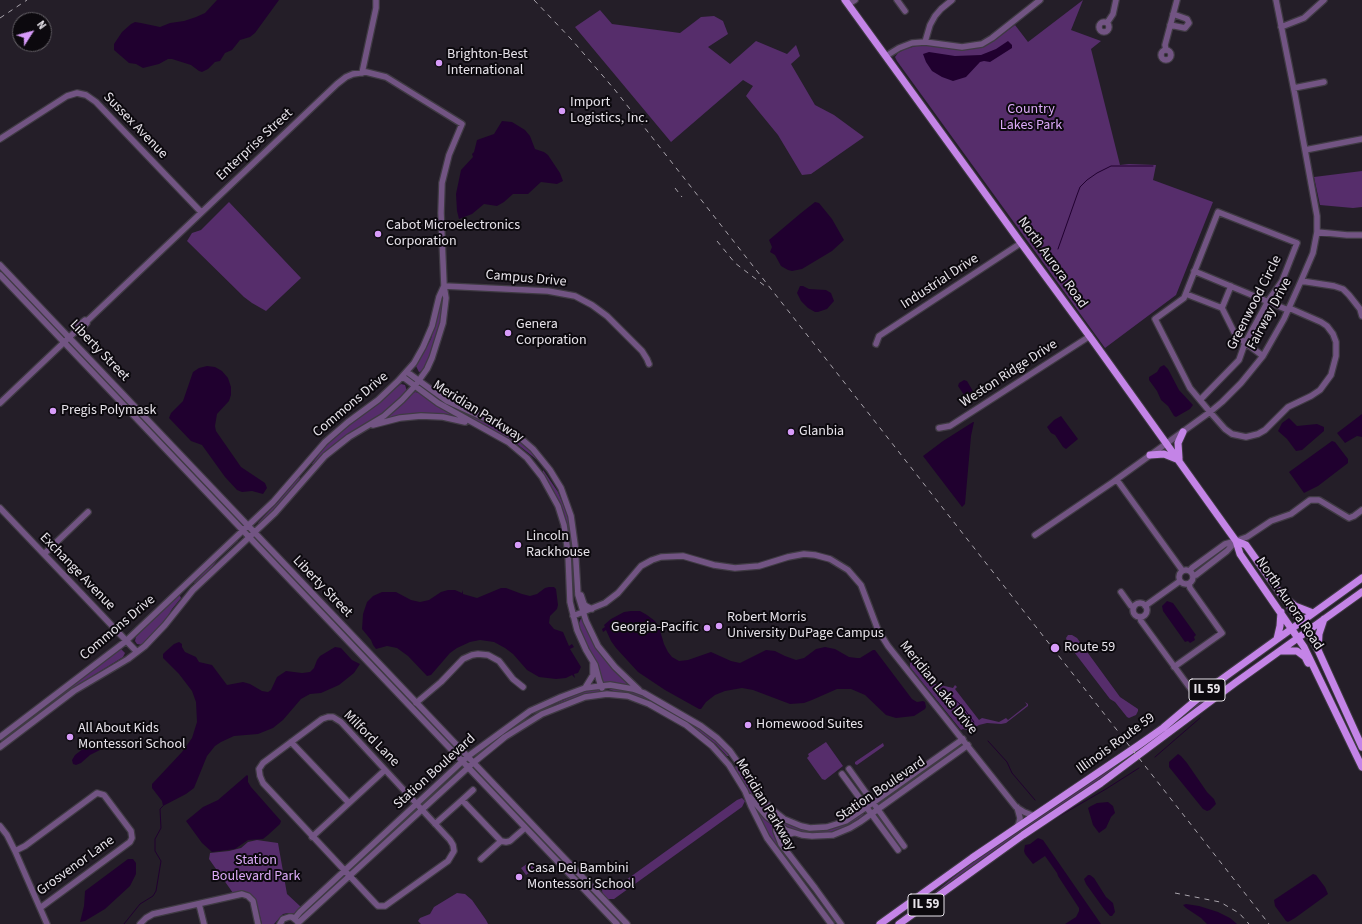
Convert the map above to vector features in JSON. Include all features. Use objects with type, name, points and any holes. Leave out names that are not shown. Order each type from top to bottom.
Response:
[{"type":"main road","name":"North Aurora Road","points":[[849,2],[886,56],[1090,336],[1236,541],[1240,554],[1292,628],[1311,660],[1362,767]]},
{"type":"main road","points":[[1150,455],[1164,454],[1179,460],[1178,443],[1183,432]]},
{"type":"main road","name":"North Aurora Road","points":[[1236,541],[1246,545],[1307,631],[1318,650],[1362,747]]},
{"type":"main road","name":"Illinois Route 59","points":[[880,924],[1016,828],[1152,736],[1215,684],[1362,578]]},
{"type":"main road","name":"Illinois Route 59","points":[[899,924],[1023,834],[1101,783],[1362,592]]},
{"type":"main road","points":[[1283,597],[1295,606],[1313,613]]},
{"type":"main road","points":[[1277,639],[1281,612]]},
{"type":"main road","points":[[1318,650],[1319,634],[1324,619]]},
{"type":"main road","points":[[1280,651],[1293,651],[1301,653],[1322,684]]},
{"type":"street","points":[[376,0],[376,8],[362,72],[373,73],[386,77],[462,124],[449,155],[442,183],[441,213],[444,286]]},
{"type":"street","points":[[897,0],[905,11]]},
{"type":"street","points":[[925,42],[930,25],[941,9],[952,0]]},
{"type":"street","points":[[886,56],[908,44],[925,42],[962,47],[982,44],[992,38],[1040,0]]},
{"type":"street","points":[[1107,23],[1113,14],[1116,0]]},
{"type":"street","points":[[1166,50],[1165,44],[1177,0]]},
{"type":"street","name":"Fairway Drive","points":[[1035,535],[1117,480],[1210,412],[1241,383],[1263,356],[1289,309],[1313,253],[1317,232],[1317,216],[1316,202],[1276,0]]},
{"type":"street","points":[[1281,27],[1304,18],[1323,0]]},
{"type":"street","points":[[1170,25],[1185,28],[1189,23],[1186,19],[1173,14]]},
{"type":"street","name":"Enterprise Street","points":[[0,403],[78,329],[80,330],[88,323],[87,321],[336,84],[346,77],[362,72]]},
{"type":"street","points":[[1294,88],[1324,82]]},
{"type":"street","name":"Sussex Avenue","points":[[0,139],[70,95],[82,94],[90,96],[201,212]]},
{"type":"street","points":[[1306,150],[1362,139]]},
{"type":"street","name":"Greenwood Circle","points":[[1194,271],[1268,301],[1289,309],[1320,322],[1327,326],[1333,334],[1336,342],[1334,368],[1329,379],[1320,390],[1288,407],[1265,430],[1251,436],[1236,435],[1227,431],[1210,412],[1200,400],[1190,388],[1155,319],[1184,298],[1194,271],[1218,212],[1297,243],[1282,281],[1268,301],[1245,342],[1239,360],[1200,400]]},
{"type":"street","points":[[1317,232],[1362,235]]},
{"type":"street","name":"Industrial Drive","points":[[876,344],[879,336],[1021,243]]},
{"type":"street","name":"Liberty Street","points":[[0,265],[627,924]]},
{"type":"street","name":"Liberty Street","points":[[0,275],[467,768],[617,924]]},
{"type":"street","points":[[1301,281],[1334,286],[1343,289],[1350,295],[1360,309],[1362,316]]},
{"type":"street","name":"Campus Drive","points":[[444,286],[548,291],[575,296],[602,312],[642,351],[647,358],[648,364]]},
{"type":"street","name":"Commons Drive","points":[[0,737],[126,641],[243,531],[282,492],[325,442],[348,422],[378,400],[405,374],[415,361],[427,339],[439,297],[444,286]]},
{"type":"street","name":"Commons Drive","points":[[0,748],[74,691],[137,652],[161,630],[193,590],[284,504],[324,456],[341,443],[384,416],[416,386],[432,358],[443,323],[446,298],[444,286]]},
{"type":"street","points":[[1222,308],[1231,286]]},
{"type":"street","points":[[1186,294],[1222,308],[1236,336],[1263,356]]},
{"type":"street","name":"Weston Ridge Drive","points":[[939,428],[950,426],[1090,336]]},
{"type":"street","name":"Meridian Parkway","points":[[405,374],[420,381],[447,401],[509,430],[526,442],[544,461],[561,488],[571,516],[575,545],[578,595],[582,612],[598,646],[614,667],[644,693],[701,726],[717,738],[737,760],[766,803],[777,814],[777,836],[781,844],[841,924]]},
{"type":"street","name":"Meridian Parkway","points":[[405,374],[416,386],[438,403],[477,426],[493,433],[515,447],[536,468],[558,506],[566,534],[570,598],[573,616],[582,642],[597,669],[600,686],[607,694],[628,696],[641,700],[693,729],[720,754],[729,765],[745,792],[767,838],[831,924]]},
{"type":"street","points":[[358,432],[387,421],[421,416],[455,419],[477,426]]},
{"type":"street","points":[[1117,480],[1182,570]]},
{"type":"street","points":[[1182,570],[1186,569],[1196,575],[1229,550],[1236,541],[1271,521],[1291,514],[1313,499],[1319,500],[1346,517],[1352,517],[1362,510]]},
{"type":"street","name":"Exchange Avenue","points":[[0,508],[137,652]]},
{"type":"street","points":[[44,554],[88,512]]},
{"type":"street","name":"Meridian Lake Drive","points":[[573,616],[605,603],[614,596],[641,566],[661,557],[683,556],[723,567],[741,568],[759,566],[788,557],[804,554],[830,559],[848,570],[856,578],[864,592],[878,630],[888,646],[1016,807],[1034,816]]},
{"type":"street","points":[[1180,581],[1179,576],[1182,570]]},
{"type":"street","points":[[1189,584],[1192,581],[1192,573]]},
{"type":"street","points":[[1180,581],[1184,584],[1189,584]]},
{"type":"street","points":[[1145,606],[1180,581]]},
{"type":"street","name":"Meridian Parkway","points":[[570,584],[577,608],[582,612]]},
{"type":"street","points":[[1174,667],[1222,633],[1190,588],[1189,584]]},
{"type":"street","name":"Meridian Parkway","points":[[577,585],[584,604],[592,609],[588,613],[587,618],[591,632]]},
{"type":"street","points":[[1121,592],[1131,606],[1134,607]]},
{"type":"street","points":[[1145,606],[1139,603],[1134,607],[1133,613],[1140,617],[1190,688]]},
{"type":"street","points":[[1140,617],[1146,613],[1145,606]]},
{"type":"street","points":[[416,703],[441,682],[463,659],[478,654],[488,655],[499,661],[512,679],[523,687]]},
{"type":"street","points":[[585,688],[593,675],[594,667],[592,660]]},
{"type":"street","name":"Meridian Parkway","points":[[585,688],[621,686],[644,693]]},
{"type":"street","name":"Station Boulevard","points":[[297,922],[300,912],[467,757],[530,711],[560,697],[585,688]]},
{"type":"street","name":"Station Boulevard","points":[[297,922],[350,877],[473,762],[505,737],[542,714],[585,697],[607,694]]},
{"type":"street","name":"Milford Lane","points":[[333,717],[341,722],[450,840],[453,845],[454,852],[452,857],[385,906],[378,906],[375,904],[263,783],[260,776],[260,769],[263,762],[291,742],[322,719],[333,717]]},
{"type":"street","name":"Station Boulevard","points":[[777,814],[797,825],[810,828],[836,825],[873,803],[962,738]]},
{"type":"street","points":[[291,742],[349,803]]},
{"type":"street","name":"Station Boulevard","points":[[745,792],[767,817],[777,825],[793,833],[812,836],[832,835],[850,828],[872,814],[968,745]]},
{"type":"street","points":[[849,769],[904,846]]},
{"type":"street","points":[[312,837],[385,770]]},
{"type":"street","points":[[842,774],[898,850]]},
{"type":"street","points":[[435,824],[473,790]]},
{"type":"street","name":"Grosvenor Lane","points":[[15,851],[22,848],[97,793],[104,795],[131,831],[132,838],[130,842],[40,908]]},
{"type":"street","points":[[462,800],[501,841],[510,841],[525,828]]},
{"type":"street","points":[[1016,807],[1020,818],[1020,823],[1016,828]]},
{"type":"street","points":[[0,826],[7,835],[15,851],[47,924]]},
{"type":"street","name":"Meridian Parkway","points":[[787,852],[783,839],[793,833]]},
{"type":"street","points":[[481,859],[501,841]]},
{"type":"street","points":[[140,924],[153,914],[239,895],[245,895],[252,901],[258,924]]},
{"type":"street","points":[[199,904],[204,924]]},
{"type":"street","points":[[280,924],[286,918],[292,917],[297,922]]},
{"type":"green space","name":"Country Lakes Park","points":[[1083,0],[1071,30],[1101,41],[1091,49],[1120,165],[1156,165],[1153,180],[1213,202],[1176,295],[1105,348],[895,57],[898,53],[905,49],[916,46],[925,45],[963,50],[980,47],[995,40],[1015,25],[1028,42]]},
{"type":"green space","points":[[600,10],[612,24],[680,33],[701,17],[714,16],[723,21],[728,34],[708,47],[730,64],[756,41],[787,54],[796,45],[800,56],[791,64],[815,105],[834,115],[864,137],[811,174],[802,175],[778,135],[746,96],[753,86],[743,80],[671,142],[575,27]]},
{"type":"green space","points":[[1362,171],[1362,207],[1353,208],[1320,205],[1314,177]]},
{"type":"green space","points":[[229,202],[301,278],[266,311],[244,297],[187,241],[192,233],[201,230]]},
{"type":"green space","points":[[442,297],[444,298],[441,319],[430,356],[423,371],[419,372],[416,366],[431,339]]},
{"type":"green space","points":[[75,349],[105,378],[241,522],[206,489],[74,350]]},
{"type":"green space","points":[[401,384],[405,385],[407,391],[394,404],[380,415],[341,439],[314,464],[312,464],[331,438]]},
{"type":"green space","points":[[425,388],[509,432],[533,451],[537,459],[512,440],[473,421],[442,403],[423,389]]},
{"type":"green space","points":[[415,392],[420,393],[452,415],[419,413],[386,418]]},
{"type":"green space","points":[[543,470],[558,492],[569,519],[579,608],[575,594],[563,515],[555,494],[543,473]]},
{"type":"green space","points":[[299,476],[300,478],[280,505],[260,523],[258,523],[278,502]]},
{"type":"green space","points":[[254,538],[289,572],[460,752],[397,691]]},
{"type":"green space","points":[[237,539],[238,541],[218,559],[209,571],[196,584],[194,583],[217,557]]},
{"type":"green space","points":[[179,594],[181,598],[172,609],[164,623],[143,645],[137,644],[135,641],[136,637]]},
{"type":"green space","points":[[582,616],[589,633],[631,685],[630,686],[602,683],[597,663],[585,643],[579,628],[579,623]]},
{"type":"green space","points":[[1068,635],[1072,635],[1077,638],[1120,697],[1138,709],[1136,715],[1129,718],[1127,717],[1115,702],[1110,699],[1068,644],[1066,638]]},
{"type":"green space","points":[[121,649],[125,653],[123,657],[83,682],[36,717],[35,715],[53,702],[60,694]]},
{"type":"green space","points":[[915,659],[916,660],[914,662],[927,679],[930,677],[933,680],[932,683],[953,688],[955,685],[957,687],[955,689],[979,720],[982,718],[999,722],[1006,718],[1008,720],[1027,705],[1025,702],[1028,706],[1006,723],[987,723],[979,725],[967,732],[967,730],[961,730],[910,667],[910,663]]},
{"type":"green space","points":[[1220,684],[1221,685],[1197,707],[1157,738],[1156,736]]},
{"type":"green space","points":[[606,688],[625,689],[639,693],[693,723],[716,740],[730,756],[727,756],[716,744],[680,718],[644,699]]},
{"type":"green space","points":[[590,689],[600,689],[600,692],[579,696],[551,706],[575,695]]},
{"type":"green space","points":[[826,742],[843,766],[825,780],[822,779],[807,758],[809,756],[808,754]]},
{"type":"green space","points":[[883,743],[884,746],[857,765],[855,764],[855,762]]},
{"type":"green space","points":[[737,765],[774,819],[769,816],[759,805],[745,787],[736,771],[735,767]]},
{"type":"green space","points":[[1116,765],[1117,767],[1085,790],[1029,826],[934,895],[933,894],[966,867]]},
{"type":"green space","points":[[742,798],[745,801],[742,807],[614,899],[607,899],[604,897],[602,891],[607,882],[626,880],[737,800]]},
{"type":"green space","points":[[414,810],[415,813],[352,869]]},
{"type":"green space","points":[[513,811],[536,832],[573,873],[560,862]]},
{"type":"green space","points":[[863,812],[864,814],[861,817],[844,827],[826,834],[795,831],[785,827],[779,820],[780,819],[803,829],[829,829],[844,824]]},
{"type":"green space","points":[[760,813],[774,826],[780,849],[768,834],[757,814]]},
{"type":"green space","name":"Station Boulevard Park","points":[[257,840],[278,843],[287,894],[301,907],[295,914],[283,914],[274,924],[262,924],[256,901],[252,896],[245,893],[233,893],[209,859],[210,853],[241,848],[248,842]]},
{"type":"green space","points":[[530,862],[535,869],[526,875],[521,868]]},
{"type":"green space","points":[[457,893],[465,894],[472,900],[488,924],[421,924],[418,921],[420,918],[430,914],[434,907]]},
{"type":"shaded area","points":[[217,0],[279,0],[255,33],[250,37],[240,40],[232,50],[225,53],[220,61],[215,62],[208,69],[202,72],[191,65],[172,59],[143,68],[136,64],[129,63],[114,50],[114,44],[122,32],[135,22],[160,27],[170,23],[184,21],[205,13]]},
{"type":"shaded area","points":[[1008,41],[1012,45],[1012,48],[990,62],[980,62],[966,77],[953,81],[932,71],[923,54],[929,52],[955,56],[981,55],[996,49]]},
{"type":"shaded area","points":[[502,121],[512,122],[525,130],[530,136],[535,149],[548,155],[560,173],[563,181],[557,184],[541,182],[528,194],[513,194],[497,206],[484,204],[472,214],[459,219],[456,194],[461,170],[473,157],[472,154],[474,152],[477,140],[494,134]]},
{"type":"shaded area","points":[[815,202],[819,203],[832,219],[844,240],[832,251],[802,269],[792,271],[788,270],[781,266],[775,255],[770,252],[772,247],[769,240]]},
{"type":"shaded area","points":[[800,286],[809,289],[826,290],[831,293],[834,301],[827,309],[815,312],[801,301],[797,293]]},
{"type":"shaded area","points":[[1164,365],[1168,369],[1179,390],[1193,405],[1190,409],[1176,417],[1168,406],[1161,400],[1157,391],[1149,380],[1149,377]]},
{"type":"shaded area","points":[[207,366],[215,367],[222,371],[228,378],[231,387],[229,401],[217,414],[215,426],[216,431],[241,467],[265,483],[267,488],[263,494],[252,491],[242,492],[237,490],[225,477],[202,445],[191,441],[169,418],[171,413],[183,401],[193,372],[199,368]]},
{"type":"shaded area","points":[[964,380],[967,381],[974,393],[968,398],[958,386],[959,383]]},
{"type":"shaded area","points":[[1362,414],[1362,437],[1357,436],[1345,443],[1337,433]]},
{"type":"shaded area","points":[[1061,416],[1078,439],[1066,449],[1047,427]]},
{"type":"shaded area","points":[[1289,418],[1297,426],[1317,424],[1324,427],[1324,431],[1302,450],[1296,451],[1287,439],[1278,431],[1282,423]]},
{"type":"shaded area","points":[[973,422],[965,504],[962,507],[923,456]]},
{"type":"shaded area","points":[[1332,441],[1335,442],[1348,459],[1348,463],[1318,486],[1304,493],[1289,472]]},
{"type":"shaded area","points":[[549,587],[554,587],[556,589],[558,605],[557,609],[550,616],[549,623],[554,629],[563,632],[569,646],[572,644],[574,647],[570,649],[581,667],[578,673],[574,674],[575,678],[572,675],[566,678],[556,679],[539,677],[527,670],[513,654],[505,648],[494,642],[480,640],[470,642],[457,648],[450,653],[431,675],[427,676],[408,656],[397,648],[387,646],[376,649],[362,629],[363,614],[367,602],[373,596],[382,592],[396,592],[411,600],[420,602],[429,600],[441,592],[448,590],[455,590],[462,593],[463,590],[463,594],[477,598],[501,588],[506,588],[530,596]]},
{"type":"shaded area","points":[[1167,601],[1173,603],[1196,635],[1194,637],[1195,640],[1190,643],[1188,641],[1185,642],[1163,611],[1162,606]]},
{"type":"shaded area","points":[[640,611],[655,621],[659,627],[668,652],[672,657],[679,661],[688,660],[711,652],[731,661],[740,663],[766,650],[775,651],[796,660],[804,658],[816,649],[825,647],[835,649],[849,657],[857,658],[860,658],[875,650],[912,699],[917,702],[925,702],[926,707],[914,716],[896,718],[886,715],[865,695],[851,689],[837,689],[804,703],[790,704],[753,690],[742,688],[725,691],[715,695],[706,702],[701,709],[699,709],[665,690],[638,672],[616,648],[606,630],[603,632],[602,629],[605,627],[604,625],[611,619],[624,612]]},
{"type":"shaded area","points":[[179,642],[182,644],[185,652],[196,657],[199,662],[212,665],[227,685],[243,682],[262,691],[268,692],[271,690],[277,677],[286,671],[302,673],[310,672],[314,668],[320,656],[335,647],[341,648],[352,660],[360,664],[354,673],[339,685],[321,693],[310,694],[301,699],[283,720],[273,728],[258,734],[234,736],[215,746],[207,756],[194,788],[163,806],[162,801],[152,788],[152,784],[182,752],[192,738],[197,722],[196,702],[192,691],[179,674],[163,658],[163,654],[165,652],[174,644]]},
{"type":"shaded area","points":[[97,740],[102,743],[102,749],[90,755],[81,763],[76,765],[73,764],[72,760],[75,755]]},
{"type":"shaded area","points":[[1178,754],[1187,763],[1207,792],[1214,799],[1216,804],[1210,810],[1207,811],[1203,809],[1169,767],[1169,762]]},
{"type":"shaded area","points":[[247,775],[248,782],[251,787],[281,821],[280,824],[263,839],[248,840],[235,849],[212,852],[202,843],[186,821],[203,807],[218,800]]},
{"type":"shaded area","points":[[1108,802],[1113,806],[1115,813],[1111,817],[1106,828],[1099,833],[1093,825],[1088,808],[1097,803]]},
{"type":"shaded area","points":[[1038,838],[1043,840],[1101,924],[1065,924],[1076,917],[1079,908],[1045,856],[1033,864],[1025,854],[1025,845],[1030,844]]},
{"type":"shaded area","points":[[128,859],[133,859],[136,863],[136,874],[130,886],[105,909],[85,921],[80,922],[84,906],[85,891]]},
{"type":"shaded area","points":[[1313,874],[1316,875],[1325,887],[1328,894],[1295,918],[1288,922],[1286,921],[1275,906],[1274,900]]},
{"type":"shaded area","points":[[1088,875],[1094,878],[1106,897],[1113,903],[1115,912],[1112,916],[1110,916],[1104,909],[1086,884],[1084,879]]},
{"type":"shaded area","points":[[1183,905],[1199,906],[1218,912],[1230,918],[1237,924],[1207,924]]},
{"type":"waterway","points":[[1058,249],[1080,187],[1087,180],[1111,166],[1153,166]]},
{"type":"waterway","points":[[937,693],[943,692],[950,695],[962,706],[974,722]]},
{"type":"waterway","points":[[1155,757],[1200,718]]},
{"type":"waterway","points":[[988,741],[1007,762],[1012,773],[1035,800]]},
{"type":"waterway","points":[[1049,822],[1139,768]]},
{"type":"waterway","points":[[124,924],[140,904],[153,896],[156,891],[161,861],[155,851],[155,839],[161,828],[160,809],[163,806]]},
{"type":"railway","points":[[0,18],[27,0]]},
{"type":"railway","points":[[534,0],[572,40],[615,90],[1269,924]]},
{"type":"railway","points":[[675,188],[682,197]]},
{"type":"railway","points":[[717,241],[735,263],[765,286]]},
{"type":"railway","points":[[1175,893],[1220,902],[1239,913],[1249,924]]},
{"type":"place","name":"Brighton-Best International","points":[[439,63]]},
{"type":"place","name":"Import Logistics, Inc.","points":[[562,111]]},
{"type":"place","name":"Cabot Microelectronics Corporation","points":[[378,234]]},
{"type":"place","name":"Genera Corporation","points":[[508,333]]},
{"type":"place","name":"Pregis Polymask","points":[[53,411]]},
{"type":"place","name":"Glanbia","points":[[791,432]]},
{"type":"place","name":"Lincoln Rackhouse","points":[[518,545]]},
{"type":"place","name":"Robert Morris University DuPage Campus","points":[[719,626]]},
{"type":"place","name":"Georgia-Pacific","points":[[707,628]]},
{"type":"place","name":"Route 59","points":[[1055,648]]},
{"type":"place","name":"Homewood Suites","points":[[748,725]]},
{"type":"place","name":"All About Kids Montessori School","points":[[70,737]]},
{"type":"place","name":"Casa Dei Bambini Montessori School","points":[[519,877]]}]
